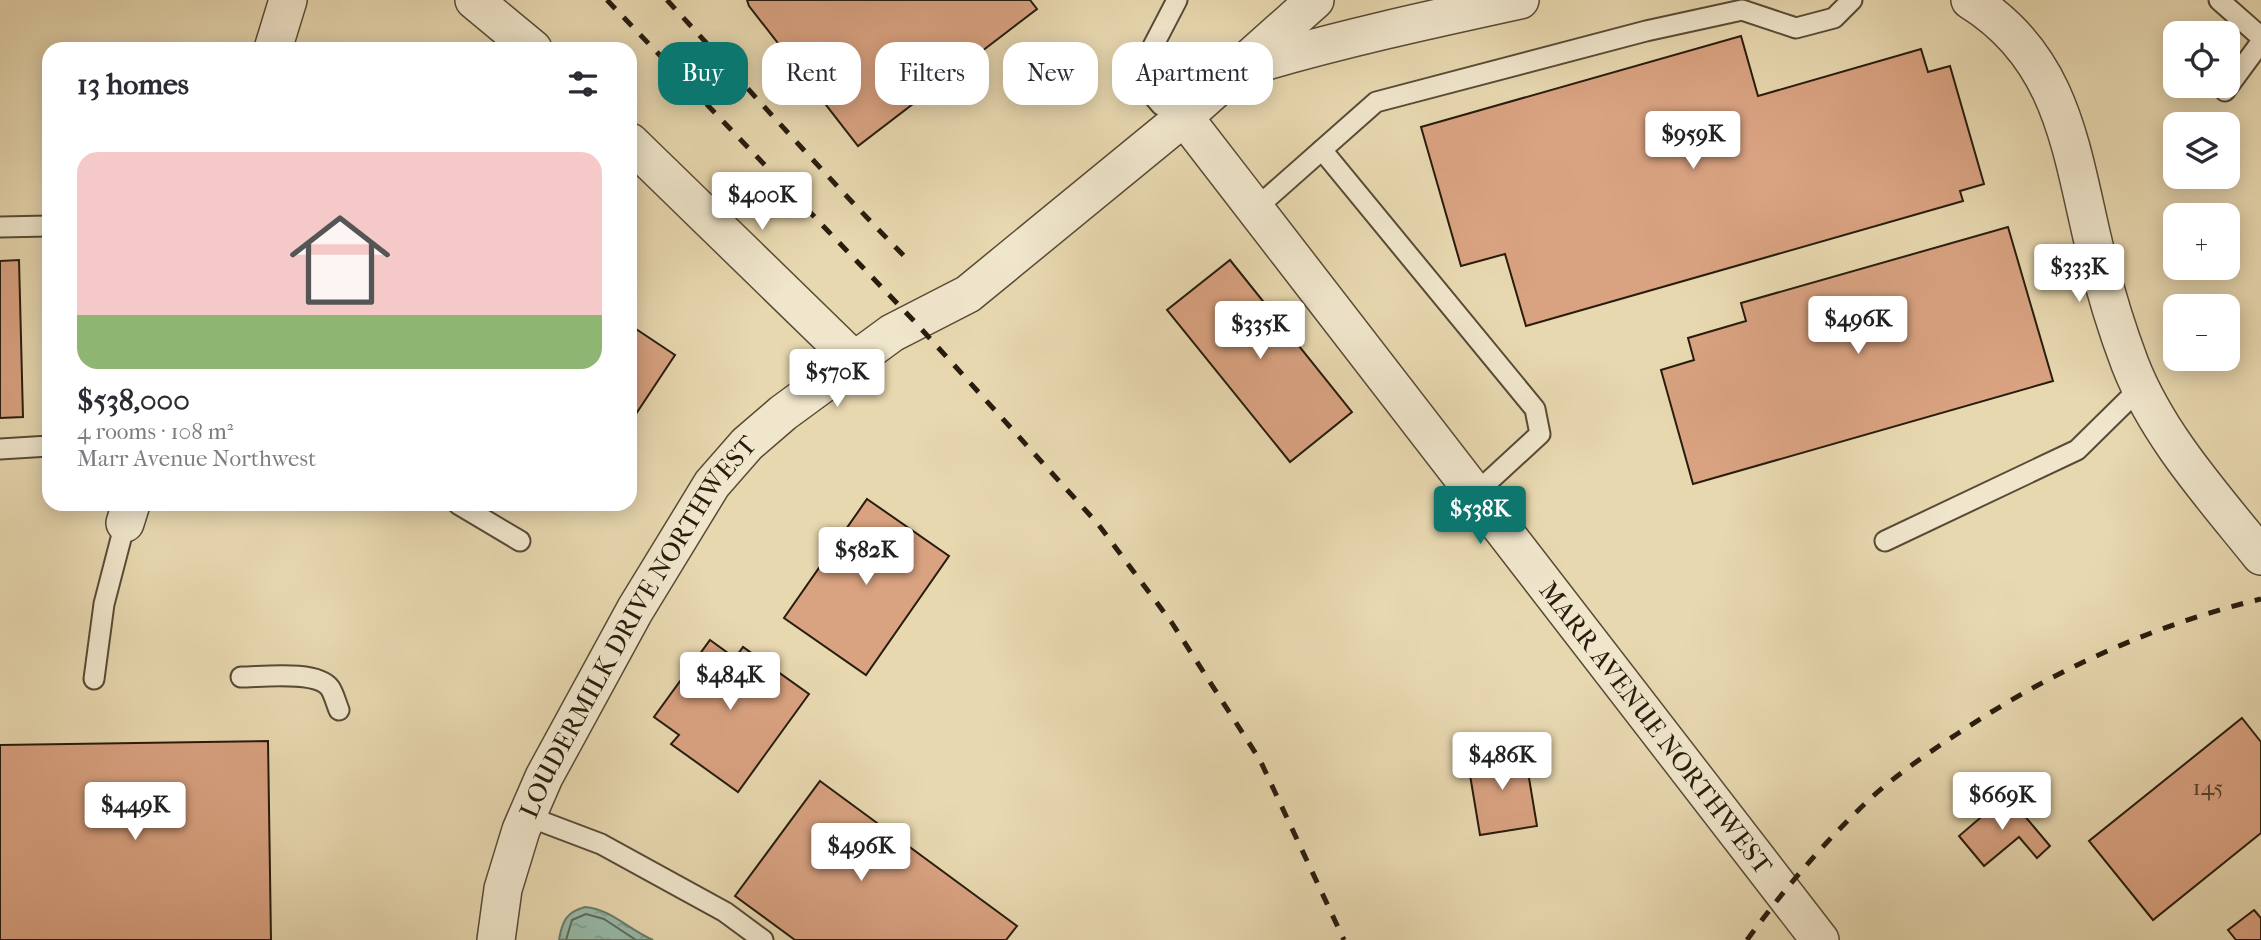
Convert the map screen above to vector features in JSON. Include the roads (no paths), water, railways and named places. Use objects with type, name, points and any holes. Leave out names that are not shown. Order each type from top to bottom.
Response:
[{"type":"street","points":[[275,42],[288,0]]},
{"type":"street","points":[[474,0],[525,42]]},
{"type":"street","name":"LOUDERMILK DRIVE NORTHWEST","points":[[1268,42],[1315,0]]},
{"type":"street","points":[[1970,0],[2015,35],[2031,56],[2056,99],[2072,143],[2107,296],[2131,366],[2160,425],[2261,556]]},
{"type":"street","points":[[1273,59],[1490,2]]},
{"type":"street","name":"LOUDERMILK DRIVE NORTHWEST","points":[[496,940],[503,889],[527,816],[544,777],[635,610],[712,484],[747,444],[783,413],[892,333],[968,294],[1198,105]]},
{"type":"street","name":"MARR AVENUE NORTHWEST","points":[[1184,117],[1820,940]]},
{"type":"street","points":[[637,149],[855,360]]},
{"type":"lane","points":[[1177,0],[1137,77],[1161,105],[1184,117]]},
{"type":"lane","points":[[1255,209],[1376,102],[1646,31],[1742,10],[1796,28],[1834,18],[1852,0]]},
{"type":"lane","points":[[2218,0],[2261,39],[2240,69]]},
{"type":"lane","points":[[1322,150],[1535,409],[1540,434],[1476,493]]},
{"type":"lane","points":[[0,227],[42,226]]},
{"type":"lane","points":[[1885,541],[2077,450],[2141,387]]},
{"type":"lane","points":[[0,449],[42,446]]},
{"type":"lane","points":[[470,511],[520,541]]},
{"type":"lane","points":[[94,678],[104,604],[128,514]]},
{"type":"lane","points":[[241,677],[303,676],[318,680],[330,687],[339,710]]},
{"type":"lane","points":[[527,816],[601,844],[725,912],[763,940]]},
{"type":"water","points":[[585,907],[612,916],[653,940],[559,940],[566,919],[573,912]]},
{"type":"railway","points":[[607,0],[915,322],[1098,524],[1172,623],[1260,760],[1344,940]]},
{"type":"railway","points":[[667,0],[818,166],[911,263]]},
{"type":"railway","points":[[1747,940],[1806,866],[1838,831],[1872,797],[1946,741],[2028,690],[2103,653],[2181,622],[2261,599]]}]
